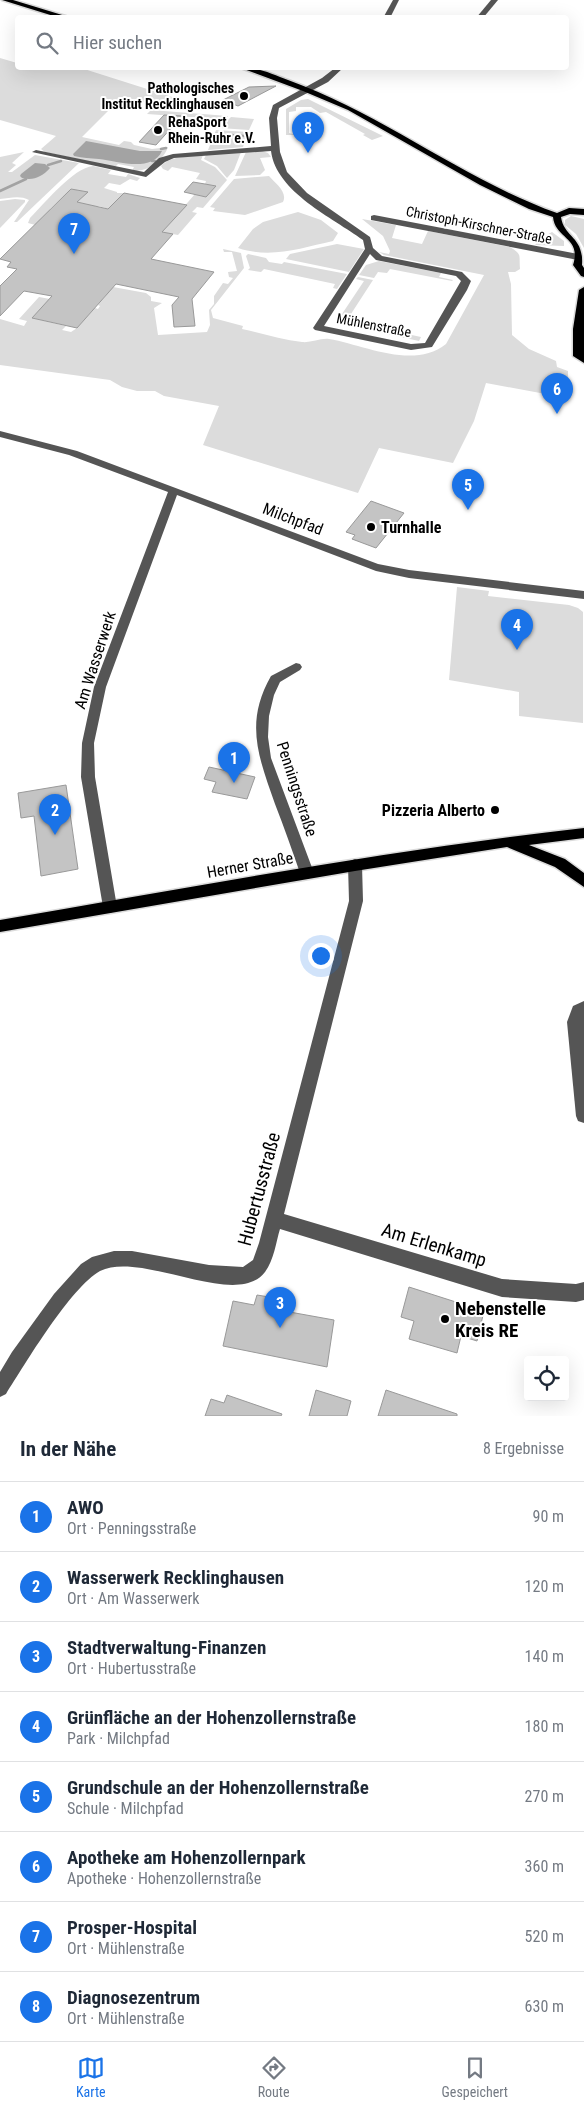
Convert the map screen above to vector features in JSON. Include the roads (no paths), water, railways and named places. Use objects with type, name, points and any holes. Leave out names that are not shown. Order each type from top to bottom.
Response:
[{"type":"main road","points":[[5,0],[58,15]]},
{"type":"main road","points":[[251,70],[308,90],[364,116],[510,198],[557,216],[569,211],[584,211]]},
{"type":"main road","points":[[557,216],[558,224],[577,242],[580,253],[577,265],[584,274]]},
{"type":"main road","points":[[584,290],[578,329],[578,356],[584,360]]},
{"type":"main road","name":"Herner Straße","points":[[0,926],[355,865],[507,842],[584,833]]},
{"type":"main road","points":[[507,842],[560,863],[584,881]]},
{"type":"street","points":[[388,15],[396,0]]},
{"type":"street","points":[[482,15],[495,0]]},
{"type":"street","points":[[308,90],[325,80],[337,70]]},
{"type":"street","name":"Mühlenstraße","points":[[308,90],[276,107],[272,118],[275,148],[282,169],[292,184],[367,239],[369,249],[379,258],[459,274],[466,281],[428,345],[421,347],[411,346],[318,328],[369,249]]},
{"type":"street","points":[[36,152],[146,176],[162,160],[173,156],[275,148]]},
{"type":"street","name":"Christoph-Kirschner-Straße","points":[[374,218],[578,257]]},
{"type":"street","name":"Milchpfad","points":[[0,434],[72,453],[376,567],[418,576],[584,595]]},
{"type":"street","name":"Am Wasserwerk","points":[[110,907],[88,777],[88,742],[100,687],[174,490]]},
{"type":"street","name":"Penningsstraße","points":[[296,667],[275,679],[263,716],[262,737],[264,758],[307,873]]},
{"type":"street","name":"Hubertusstraße","points":[[0,1388],[31,1339],[56,1306],[77,1280],[95,1264],[110,1259],[142,1261],[224,1275],[246,1276],[260,1265],[274,1218],[356,901],[355,865]]},
{"type":"street","points":[[584,1007],[578,1011],[575,1022],[584,1116]]},
{"type":"street","name":"Am Erlenkamp","points":[[274,1218],[502,1288],[576,1293],[584,1291]]},
{"type":"waterway","points":[[216,134],[245,136]]},
{"type":"waterway","points":[[161,149],[166,148]]},
{"type":"waterway","points":[[48,165],[61,161]]},
{"type":"waterway","points":[[0,191],[26,179]]},
{"type":"place","name":"Pathologisches Institut Recklinghausen","points":[[244,96]]},
{"type":"place","name":"RehaSport Rhein-Ruhr e.V.","points":[[158,130]]},
{"type":"place","name":"Diagnosezentrum","points":[[308,153]]},
{"type":"place","name":"Prosper-Hospital","points":[[74,254]]},
{"type":"place","name":"Apotheke am Hohenzollernpark","points":[[557,414]]},
{"type":"place","name":"Grundschule an der Hohenzollernstraße","points":[[468,510]]},
{"type":"place","name":"Turnhalle","points":[[371,527]]},
{"type":"place","name":"Grünfläche an der Hohenzollernstraße","points":[[517,650]]},
{"type":"place","name":"AWO","points":[[234,783]]},
{"type":"place","name":"Pizzeria Alberto","points":[[495,810]]},
{"type":"place","name":"Wasserwerk Recklinghausen","points":[[55,835]]},
{"type":"place","name":"Nebenstelle Kreis RE","points":[[445,1319]]},
{"type":"place","name":"Stadtverwaltung-Finanzen","points":[[280,1328]]}]
